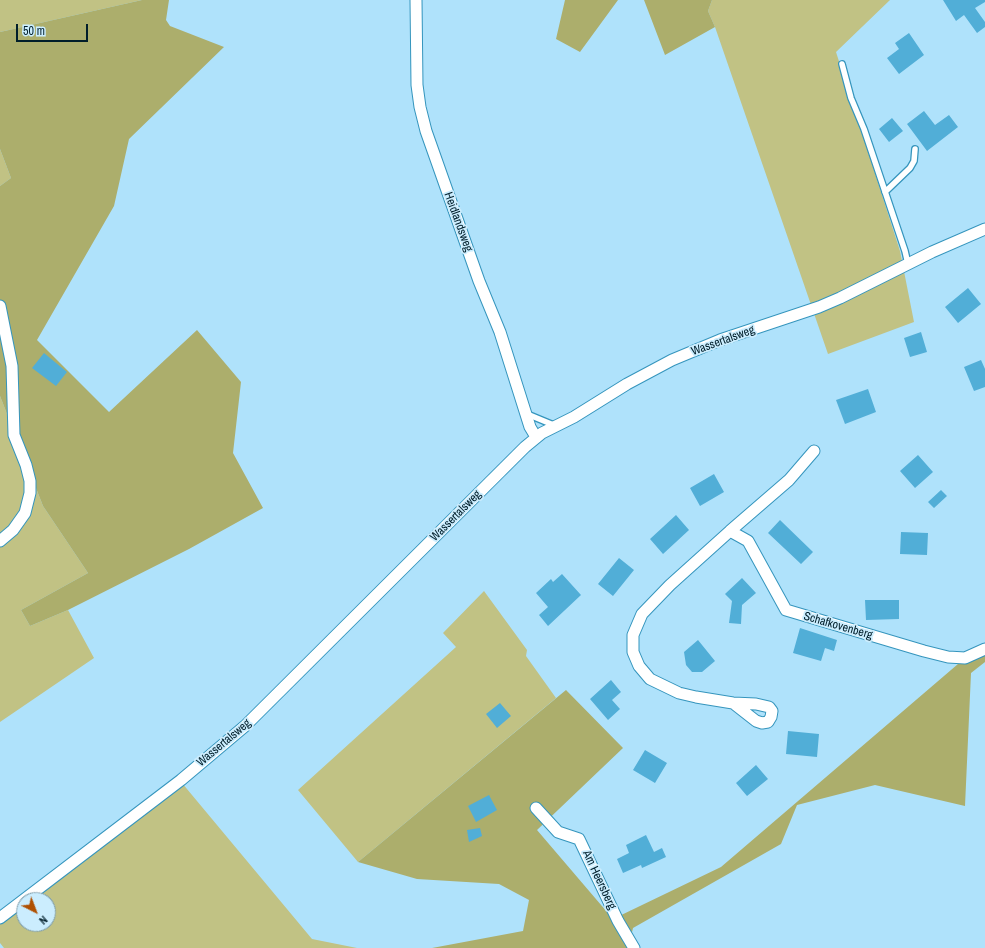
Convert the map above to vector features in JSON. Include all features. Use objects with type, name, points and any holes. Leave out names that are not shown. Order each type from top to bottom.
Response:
[{"type":"street","name":"Heidlandsweg","points":[[416,0],[417,85],[420,107],[426,131],[434,159],[479,281],[500,332],[530,427],[536,437]]},
{"type":"street","name":"Wassertalsweg","points":[[0,918],[181,780],[245,726],[536,437],[578,414],[627,384],[672,360],[720,340],[819,307],[985,229]]},
{"type":"street","points":[[0,306],[12,366],[14,435],[26,465],[30,481],[30,493],[25,513],[13,530],[0,541]]},
{"type":"street","points":[[733,703],[679,693],[650,679],[639,666],[633,652],[633,635],[642,614],[670,585],[789,480],[814,452]]},
{"type":"street","name":"Schafkovenberg","points":[[730,531],[748,541],[786,610],[948,657],[965,658],[985,649]]},
{"type":"street","name":"Am Heersberg","points":[[536,808],[558,832],[580,838],[618,921],[634,948]]},
{"type":"lane","points":[[842,64],[851,98],[864,129],[908,264]]},
{"type":"lane","points":[[885,192],[910,168],[914,161],[915,149]]},
{"type":"lane","points":[[527,414],[556,426]]},
{"type":"green space","points":[[0,0],[142,0],[0,32]]},
{"type":"green space","points":[[142,0],[169,0],[166,20],[170,26],[224,47],[129,139],[114,206],[37,340],[109,412],[197,330],[241,382],[233,453],[263,508],[189,549],[68,610],[30,626],[21,610],[88,573],[43,506],[0,396],[0,186],[11,178],[0,149],[0,32]]},
{"type":"green space","points":[[565,0],[618,0],[580,52],[556,39]]},
{"type":"green space","points":[[644,0],[712,0],[708,11],[715,27],[665,55]]},
{"type":"green space","points":[[712,0],[890,0],[836,52],[900,251],[914,322],[828,354],[715,27],[708,11]]},
{"type":"green space","points":[[0,149],[11,178],[0,186]]},
{"type":"green space","points":[[0,396],[43,506],[88,573],[21,610],[30,626],[68,610],[94,658],[0,722]]},
{"type":"green space","points":[[484,591],[527,650],[526,656],[556,698],[358,862],[298,790],[456,647],[443,633]]},
{"type":"green space","points":[[985,649],[985,662],[971,673],[965,806],[875,785],[797,805],[781,844],[633,928],[629,945],[630,948],[432,948],[523,931],[529,900],[499,884],[417,879],[358,862],[566,690],[623,748],[537,830],[613,919],[721,867],[965,658]]},
{"type":"green space","points":[[182,783],[312,939],[357,948],[4,948],[0,943],[0,924],[16,911],[16,932],[56,932],[56,892],[41,892]]},
{"type":"building","points":[[943,0],[985,0],[985,2],[975,8],[985,22],[985,27],[977,33],[964,15],[956,21]]},
{"type":"building","points":[[909,33],[924,55],[899,74],[887,58],[899,49],[895,43]]},
{"type":"building","points":[[924,111],[935,125],[949,115],[958,127],[927,151],[907,124]]},
{"type":"building","points":[[892,118],[903,131],[889,142],[879,129]]},
{"type":"building","points":[[968,288],[981,304],[958,323],[945,307]]},
{"type":"building","points":[[921,332],[927,352],[910,357],[904,338]]},
{"type":"building","points":[[44,353],[67,372],[56,386],[32,368]]},
{"type":"building","points":[[981,360],[985,369],[985,387],[974,391],[964,367]]},
{"type":"building","points":[[868,389],[876,412],[845,424],[836,400]]},
{"type":"building","points":[[918,455],[933,472],[915,488],[900,471]]},
{"type":"building","points":[[714,474],[724,492],[700,506],[690,488]]},
{"type":"building","points":[[941,490],[947,496],[934,508],[928,502]]},
{"type":"building","points":[[676,515],[689,530],[663,554],[650,539]]},
{"type":"building","points":[[780,520],[813,552],[801,564],[768,533]]},
{"type":"building","points":[[901,532],[928,533],[927,555],[900,554]]},
{"type":"building","points":[[619,558],[634,570],[613,596],[598,584]]},
{"type":"building","points":[[562,574],[581,595],[548,626],[539,615],[548,607],[536,593],[551,579],[553,582]]},
{"type":"building","points":[[742,578],[756,593],[742,605],[741,624],[729,623],[732,601],[725,594]]},
{"type":"building","points":[[865,600],[899,600],[899,619],[866,620]]},
{"type":"building","points":[[800,628],[837,640],[834,651],[825,648],[821,661],[793,653]]},
{"type":"building","points":[[698,640],[715,661],[702,672],[692,672],[686,665],[684,652]]},
{"type":"building","points":[[611,680],[621,692],[612,700],[620,709],[608,720],[590,699]]},
{"type":"building","points":[[500,703],[511,716],[497,728],[486,714]]},
{"type":"building","points":[[788,731],[819,734],[817,757],[786,754]]},
{"type":"building","points":[[645,750],[667,763],[655,783],[633,770]]},
{"type":"building","points":[[756,765],[768,779],[747,796],[736,783]]},
{"type":"building","points":[[489,795],[497,810],[476,822],[468,806]]},
{"type":"building","points":[[480,828],[482,836],[469,842],[467,830]]},
{"type":"building","points":[[646,835],[654,852],[662,848],[666,857],[642,868],[641,865],[623,873],[617,859],[629,853],[626,845]]}]
